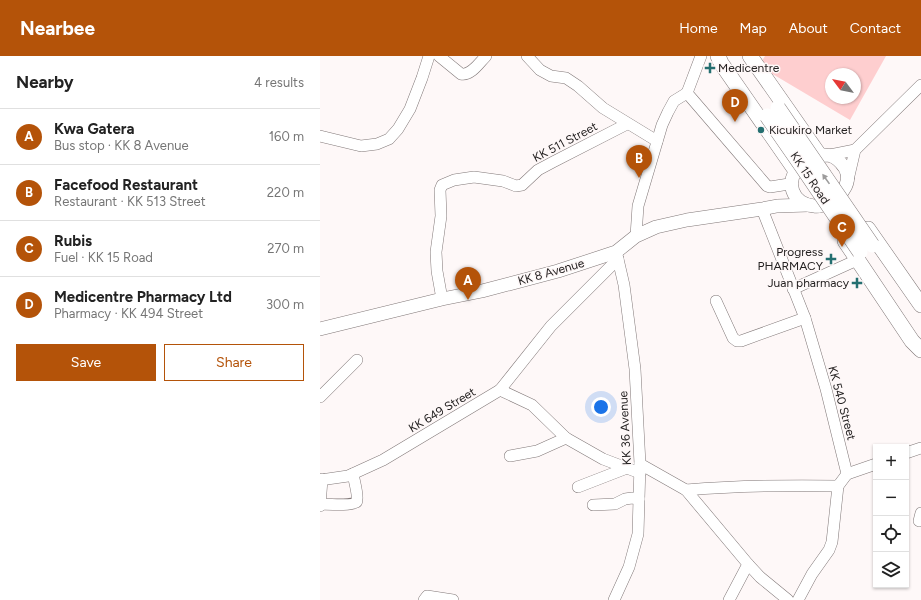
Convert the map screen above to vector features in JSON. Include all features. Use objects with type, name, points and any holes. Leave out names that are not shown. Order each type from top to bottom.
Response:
[{"type":"highway","points":[[718,56],[792,179]]},
{"type":"highway","name":"KK 15 Road","points":[[724,56],[773,112]]},
{"type":"highway","name":"KK 15 Road","points":[[742,56],[773,112],[921,342]]},
{"type":"highway","points":[[750,56],[825,155]]},
{"type":"highway","points":[[845,187],[896,270],[921,305]]},
{"type":"highway","points":[[814,205],[863,253],[912,341],[921,350]]},
{"type":"highway","name":"KK 15 Road","points":[[863,253],[921,317]]},
{"type":"main road","points":[[777,206],[792,179],[801,165],[813,158],[825,155],[835,157],[844,166],[847,172],[845,187],[837,197],[832,201],[814,205],[799,201],[794,196],[792,179]]},
{"type":"main road","name":"KK 8 Avenue","points":[[320,329],[442,299],[482,291],[617,255],[636,236],[656,227],[687,220],[777,206],[814,205]]},
{"type":"street","points":[[320,136],[361,146],[377,144],[389,139],[398,129],[410,109],[429,56]]},
{"type":"street","points":[[439,56],[461,74],[465,75],[469,73],[486,56]]},
{"type":"street","points":[[527,56],[540,70],[551,76],[566,78],[578,86],[603,108],[657,142]]},
{"type":"street","points":[[636,236],[638,206],[662,125],[674,101],[687,93],[701,56]]},
{"type":"street","points":[[845,187],[855,150],[921,85]]},
{"type":"street","points":[[687,93],[767,186],[770,187],[792,179]]},
{"type":"street","name":"KK 511 Street","points":[[442,299],[437,271],[436,252],[441,216],[440,190],[442,185],[454,180],[474,177],[503,181],[516,186],[522,185],[538,170],[627,124]]},
{"type":"street","points":[[825,155],[855,150]]},
{"type":"street","name":"KK 540 Street","points":[[762,209],[805,318],[826,389],[847,474]]},
{"type":"street","points":[[793,289],[863,253]]},
{"type":"street","points":[[617,255],[551,326],[500,390],[532,405],[566,438],[603,459],[627,468],[640,468],[686,490],[760,578],[788,600]]},
{"type":"street","name":"KK 36 Avenue","points":[[614,600],[629,567],[638,534],[640,468],[635,369],[624,285],[617,255]]},
{"type":"street","points":[[716,301],[733,338],[737,341],[741,341],[805,318]]},
{"type":"street","points":[[320,397],[358,360]]},
{"type":"street","name":"KK 649 Street","points":[[321,480],[348,476],[383,460],[500,390]]},
{"type":"street","points":[[510,456],[537,451],[566,438]]},
{"type":"street","points":[[909,452],[920,448],[921,460]]},
{"type":"street","points":[[798,600],[812,574],[829,550],[832,542],[838,486],[847,474],[873,465]]},
{"type":"street","points":[[578,487],[627,468]]},
{"type":"street","points":[[321,480],[320,505],[354,504],[357,500],[357,496],[353,474]]},
{"type":"street","points":[[686,490],[737,486],[838,486]]},
{"type":"street","points":[[593,505],[615,504],[632,498],[639,499]]},
{"type":"street","points":[[729,600],[748,564]]},
{"type":"street","points":[[424,600],[427,596],[453,600]]},
{"type":"shaded area","points":[[765,56],[886,56],[861,100],[861,68],[825,68],[825,104],[859,104],[850,120],[759,66]]},
{"type":"place","name":"Medicentre","points":[[710,68]]},
{"type":"place","name":"Medicentre Pharmacy Ltd","points":[[735,122]]},
{"type":"place","name":"Kicukiro Market","points":[[761,130]]},
{"type":"place","name":"Facefood Restaurant","points":[[639,178]]},
{"type":"place","name":"Rubis","points":[[842,247]]},
{"type":"place","name":"Progress PHARMACY","points":[[831,259]]},
{"type":"place","name":"Juan pharmacy","points":[[857,283]]},
{"type":"place","name":"Kwa Gatera","points":[[468,300]]}]
